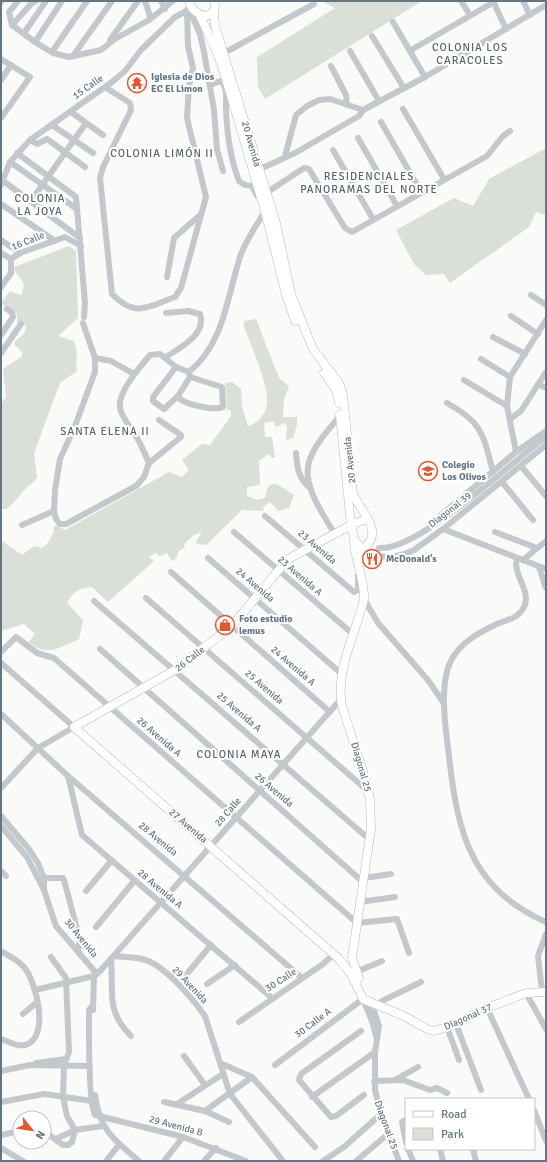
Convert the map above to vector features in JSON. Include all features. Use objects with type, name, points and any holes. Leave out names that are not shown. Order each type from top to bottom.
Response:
[{"type":"main road","points":[[189,7],[200,15],[207,16],[214,4]]},
{"type":"main road","name":"20 Avenida","points":[[214,4],[215,26],[258,170],[265,211],[286,295],[309,352],[336,390],[351,525],[354,539],[363,550]]},
{"type":"main road","name":"20 Avenida","points":[[200,15],[218,55],[263,194],[276,223],[291,294],[306,335],[313,349],[342,389],[353,494],[358,506],[368,519],[372,528],[372,537]]},
{"type":"main road","name":"26 Calle","points":[[74,727],[175,670],[232,626],[288,558],[334,533],[368,519]]},
{"type":"main road","points":[[363,550],[372,537]]},
{"type":"main road","name":"Diagonal 25","points":[[354,539],[354,548],[359,564],[364,590],[364,599],[342,674],[341,699],[369,791],[369,839],[364,880],[349,964],[356,972],[374,1004]]},
{"type":"main road","name":"Diagonal 25","points":[[359,564],[363,550]]},
{"type":"main road","name":"27 Avenida","points":[[74,727],[334,954],[349,964],[363,998]]},
{"type":"main road","name":"Diagonal 37","points":[[363,998],[431,1031],[456,1024],[487,1008],[526,993],[544,991]]},
{"type":"street","points":[[18,1],[9,12],[12,23],[35,42],[52,52],[69,57],[101,50],[108,44],[149,20],[165,9],[173,1]]},
{"type":"street","points":[[12,23],[32,3],[36,1]]},
{"type":"street","points":[[24,33],[46,1]]},
{"type":"street","points":[[35,42],[62,1]]},
{"type":"street","points":[[52,52],[87,1]]},
{"type":"street","points":[[73,56],[112,1]]},
{"type":"street","points":[[108,44],[138,1]]},
{"type":"street","points":[[145,1],[150,16],[149,20]]},
{"type":"street","points":[[161,1],[165,9]]},
{"type":"street","points":[[461,1],[470,14]]},
{"type":"street","points":[[523,1],[530,15]]},
{"type":"street","points":[[411,50],[470,14],[493,2],[506,29]]},
{"type":"street","points":[[224,53],[314,4]]},
{"type":"street","points":[[258,170],[294,153],[359,116],[363,110],[425,77],[546,6]]},
{"type":"street","points":[[189,7],[200,34],[210,85],[217,149],[223,172]]},
{"type":"street","points":[[105,87],[130,103],[131,110],[103,167],[100,178],[112,294],[131,309],[142,308],[175,297],[184,277],[206,197],[187,118],[189,86],[193,68],[188,46],[189,7]]},
{"type":"street","name":"15 Calle","points":[[2,182],[10,162],[30,140],[71,112],[125,71],[141,50],[175,17],[189,7]]},
{"type":"street","points":[[393,22],[411,50],[425,77]]},
{"type":"street","points":[[372,36],[404,88]]},
{"type":"street","points":[[350,51],[379,101]]},
{"type":"street","points":[[1,59],[30,77],[1,118]]},
{"type":"street","points":[[1,80],[11,65]]},
{"type":"street","points":[[331,66],[346,95],[347,105]]},
{"type":"street","name":"20 Avenida","points":[[210,85],[220,81],[224,84],[226,92],[227,136],[239,181],[245,185],[252,186],[257,196],[263,194]]},
{"type":"street","points":[[285,156],[296,116],[307,106],[319,100],[330,99],[363,110]]},
{"type":"street","points":[[403,109],[444,179]]},
{"type":"street","points":[[71,112],[103,136]]},
{"type":"street","points":[[381,122],[421,192]]},
{"type":"street","points":[[31,201],[86,123]]},
{"type":"street","points":[[52,125],[93,153]]},
{"type":"street","points":[[263,194],[304,168],[310,168],[347,231],[352,232],[487,156],[503,136],[510,131]]},
{"type":"street","points":[[358,138],[397,206]]},
{"type":"street","points":[[30,140],[37,144],[47,140],[85,167]]},
{"type":"street","points":[[333,150],[373,219]]},
{"type":"street","points":[[17,153],[75,196],[81,246],[84,320],[95,358],[95,372],[75,426],[60,458],[55,490],[54,511],[60,524],[66,524],[136,486],[144,477],[149,463],[181,436],[159,420]]},
{"type":"street","points":[[10,162],[77,209]]},
{"type":"street","points":[[2,182],[31,201],[80,238]]},
{"type":"street","points":[[1,204],[55,241]]},
{"type":"street","points":[[176,367],[152,400],[164,409],[178,396],[189,374],[215,340],[241,255],[265,211]]},
{"type":"street","points":[[167,277],[174,238],[201,214]]},
{"type":"street","name":"16 Calle","points":[[1,287],[11,272],[11,259],[20,253],[66,237],[81,246]]},
{"type":"street","points":[[1,240],[20,253]]},
{"type":"street","points":[[1,253],[11,259]]},
{"type":"street","points":[[531,295],[546,305]]},
{"type":"street","points":[[1,334],[13,317],[12,313],[7,310]]},
{"type":"street","points":[[166,313],[195,312],[200,314],[202,319],[198,333],[166,357]]},
{"type":"street","points":[[511,316],[538,334]]},
{"type":"street","points":[[516,452],[507,406],[510,377],[546,320]]},
{"type":"street","points":[[1,353],[21,324]]},
{"type":"street","points":[[493,337],[525,354]]},
{"type":"street","points":[[149,463],[138,439],[120,409],[122,395],[134,374],[150,355],[160,354],[166,357],[176,367],[189,374],[222,387],[223,407],[206,408],[180,400],[178,396]]},
{"type":"street","points":[[95,358],[111,361],[134,374]]},
{"type":"street","points":[[481,359],[510,377]]},
{"type":"street","points":[[510,419],[521,411],[546,372]]},
{"type":"street","points":[[464,380],[507,406]]},
{"type":"street","points":[[538,384],[546,388]]},
{"type":"street","points":[[447,403],[463,412],[476,423],[483,436],[493,472]]},
{"type":"street","points":[[334,533],[318,507],[310,487],[309,463],[322,438],[340,416]]},
{"type":"street","points":[[432,528],[438,517],[516,452],[546,431]]},
{"type":"street","name":"Diagonal 39","points":[[372,537],[377,547],[396,545],[432,528],[546,437]]},
{"type":"street","name":"Diagonal 39","points":[[363,550],[374,555],[387,557],[398,556],[414,550],[443,529],[545,447]]},
{"type":"street","points":[[296,453],[298,471],[304,483],[310,487]]},
{"type":"street","points":[[521,466],[546,496]]},
{"type":"street","points":[[502,482],[533,520]]},
{"type":"street","points":[[22,524],[54,511]]},
{"type":"street","name":"23 Avenida","points":[[265,516],[353,592],[358,590],[359,564]]},
{"type":"street","points":[[453,521],[453,529],[457,534]]},
{"type":"street","points":[[443,529],[546,569]]},
{"type":"street","name":"23 Avenida A","points":[[234,532],[354,636]]},
{"type":"street","points":[[495,532],[537,548]]},
{"type":"street","points":[[409,540],[414,550]]},
{"type":"street","points":[[523,560],[546,541]]},
{"type":"street","points":[[396,545],[398,556]]},
{"type":"street","name":"24 Avenida","points":[[208,558],[342,674]]},
{"type":"street","points":[[517,558],[516,567],[526,596],[524,608],[517,617],[494,625],[467,641],[458,650],[449,665],[443,702],[453,794],[462,831],[480,868],[494,888],[518,908],[546,922]]},
{"type":"street","points":[[538,567],[546,588]]},
{"type":"street","name":"24 Avenida A","points":[[171,572],[330,712]]},
{"type":"street","name":"25 Avenida","points":[[146,598],[369,791]]},
{"type":"street","points":[[364,599],[378,623],[428,680],[443,702]]},
{"type":"street","name":"25 Avenida A","points":[[94,601],[369,839]]},
{"type":"street","name":"26 Avenida A","points":[[1,652],[16,637],[37,653],[54,658],[357,923]]},
{"type":"street","name":"26 Avenida","points":[[100,650],[364,880]]},
{"type":"street","name":"27 Avenida","points":[[1,663],[74,727]]},
{"type":"street","name":"28 Calle","points":[[95,975],[341,699]]},
{"type":"street","name":"28 Avenida","points":[[1,714],[68,776],[185,875],[302,978]]},
{"type":"street","name":"26 Calle","points":[[1,788],[38,748],[74,727]]},
{"type":"street","name":"28 Avenida A","points":[[68,776],[82,835],[272,998]]},
{"type":"street","name":"30 Avenida","points":[[1,816],[29,849],[38,863],[44,878],[44,890]]},
{"type":"street","name":"30 Avenida","points":[[1,826],[27,857],[38,881],[44,890],[56,926],[78,951],[95,975]]},
{"type":"street","points":[[86,891],[112,860]]},
{"type":"street","points":[[364,880],[391,874]]},
{"type":"street","points":[[44,878],[63,878],[80,943],[78,951]]},
{"type":"street","points":[[96,927],[135,880]]},
{"type":"street","points":[[360,902],[395,897]]},
{"type":"street","points":[[357,923],[397,918],[410,953]]},
{"type":"street","points":[[544,991],[538,956],[546,934]]},
{"type":"street","points":[[186,975],[212,945]]},
{"type":"street","points":[[1,951],[15,959],[25,968],[35,990],[40,1014],[39,1030],[35,1038],[25,1045],[15,1045],[1,1039]]},
{"type":"street","name":"30 Calle","points":[[238,1022],[324,964],[334,954]]},
{"type":"street","points":[[51,957],[65,975],[69,1052],[64,1066],[63,1097],[67,1116],[75,1130],[72,1142],[68,1145],[63,1145],[52,1136]]},
{"type":"street","points":[[112,957],[112,1006],[123,1027],[131,1036]]},
{"type":"street","name":"29 Avenida","points":[[112,957],[142,959],[162,969],[198,1006],[205,1016],[230,1094],[283,1161]]},
{"type":"street","points":[[356,972],[382,961]]},
{"type":"street","points":[[207,984],[235,965]]},
{"type":"street","points":[[35,990],[66,984],[95,975],[92,1006],[93,1079],[99,1117],[103,1126],[119,1145],[139,1161]]},
{"type":"street","points":[[374,1004],[421,982]]},
{"type":"street","points":[[526,993],[546,1029]]},
{"type":"street","name":"Diagonal 25","points":[[363,998],[372,1021],[376,1042]]},
{"type":"street","name":"30 Calle A","points":[[275,1064],[363,998]]},
{"type":"street","points":[[23,1014],[37,1002]]},
{"type":"street","name":"Diagonal 25","points":[[374,1004],[378,1021],[374,1082],[380,1114],[398,1160]]},
{"type":"street","points":[[92,1006],[89,1010],[92,1101],[93,1112],[99,1117]]},
{"type":"street","points":[[487,1008],[529,1098]]},
{"type":"street","points":[[456,1024],[481,1090]]},
{"type":"street","points":[[447,1027],[459,1060]]},
{"type":"street","points":[[361,1031],[300,1075],[299,1082],[328,1116],[333,1117],[364,1094]]},
{"type":"street","points":[[312,1097],[375,1052]]},
{"type":"street","points":[[184,1056],[205,1085]]},
{"type":"street","points":[[1,1071],[53,1059],[66,1059]]},
{"type":"street","points":[[220,1063],[252,1077],[314,1146]]},
{"type":"street","points":[[30,1065],[90,1066]]},
{"type":"street","points":[[395,1080],[418,1067]]},
{"type":"street","points":[[177,1104],[224,1074]]},
{"type":"street","points":[[205,1112],[252,1077]]},
{"type":"street","points":[[374,1082],[395,1080],[410,1082],[430,1090],[437,1088],[447,1093]]},
{"type":"street","points":[[1,1102],[44,1094],[92,1101]]},
{"type":"street","points":[[164,1102],[205,1112],[229,1122]]},
{"type":"street","points":[[323,1161],[344,1147],[380,1114]]},
{"type":"street","points":[[535,1114],[546,1141]]},
{"type":"street","name":"29 Avenida B","points":[[99,1117],[183,1137],[216,1148],[239,1160],[246,1161]]},
{"type":"street","points":[[405,1120],[402,1122],[405,1137]]},
{"type":"street","points":[[56,1139],[75,1130],[103,1126]]},
{"type":"street","points":[[1,1135],[12,1133]]},
{"type":"street","points":[[356,1161],[388,1134]]},
{"type":"street","points":[[164,1161],[183,1137]]},
{"type":"street","points":[[106,1161],[119,1145]]},
{"type":"street","points":[[394,1147],[405,1149]]},
{"type":"street","points":[[1,1148],[23,1161]]},
{"type":"street","points":[[204,1161],[216,1148]]},
{"type":"street","points":[[408,1150],[413,1161]]},
{"type":"street","points":[[440,1150],[443,1161]]},
{"type":"street","points":[[473,1150],[476,1161]]},
{"type":"green space","points":[[322,1],[422,1],[265,99],[258,87],[257,57],[335,8]]},
{"type":"green space","points":[[546,148],[546,215],[536,212],[529,227],[450,283],[444,274],[426,275],[414,264],[396,230],[454,198],[473,206],[489,179]]},
{"type":"green space","points":[[69,246],[76,251],[78,318],[58,336],[74,341],[77,352],[77,371],[60,383],[34,453],[37,477],[7,509],[1,509],[1,404],[6,397],[3,369],[21,357],[23,353],[14,344],[15,341],[24,334],[26,327],[22,321],[17,323],[17,314],[1,303],[10,291],[21,295],[24,285],[15,272],[14,267]]},
{"type":"green space","points":[[256,319],[279,378],[289,386],[284,399],[283,417],[297,417],[297,425],[293,438],[286,440],[287,427],[285,423],[276,427],[273,421],[264,423],[265,437],[272,437],[275,457],[272,458],[268,454],[259,461],[260,485],[247,487],[247,496],[257,500],[265,498],[267,489],[271,484],[277,484],[294,495],[289,508],[278,511],[270,502],[263,507],[264,511],[242,510],[206,545],[197,544],[196,541],[202,532],[194,535],[184,544],[185,547],[178,552],[177,558],[172,561],[167,553],[160,556],[155,553],[149,557],[154,561],[108,602],[92,587],[83,588],[76,591],[67,603],[83,620],[79,639],[60,648],[48,650],[35,647],[29,642],[35,634],[24,624],[1,631],[1,540],[22,555],[34,546],[42,548],[48,543],[54,531],[53,528],[56,525],[65,530],[169,472],[182,477],[189,470],[182,460],[202,444],[210,445],[231,416],[231,410],[227,410],[225,383],[232,382],[241,389],[242,407],[248,426],[261,418],[265,412],[267,404],[266,388],[244,327],[244,321]]},
{"type":"place","name":"Iglesia de Dios EC El Limon","points":[[137,83]]},
{"type":"place","name":"Colegio Los Olivos","points":[[428,471]]},
{"type":"place","name":"McDonald's","points":[[372,559]]},
{"type":"place","name":"Foto estudio lemus","points":[[225,625]]},
{"type":"district","name":"COLONIA LOS CARACOLES","points":[[470,53]]},
{"type":"district","name":"COLONIA LIMÓN II","points":[[162,153]]},
{"type":"district","name":"RESIDENCIALES PANORAMAS DEL NORTE","points":[[369,182]]},
{"type":"district","name":"COLONIA LA JOYA","points":[[40,204]]},
{"type":"district","name":"SANTA ELENA II","points":[[105,431]]},
{"type":"district","name":"COLONIA MAYA","points":[[239,754]]}]
